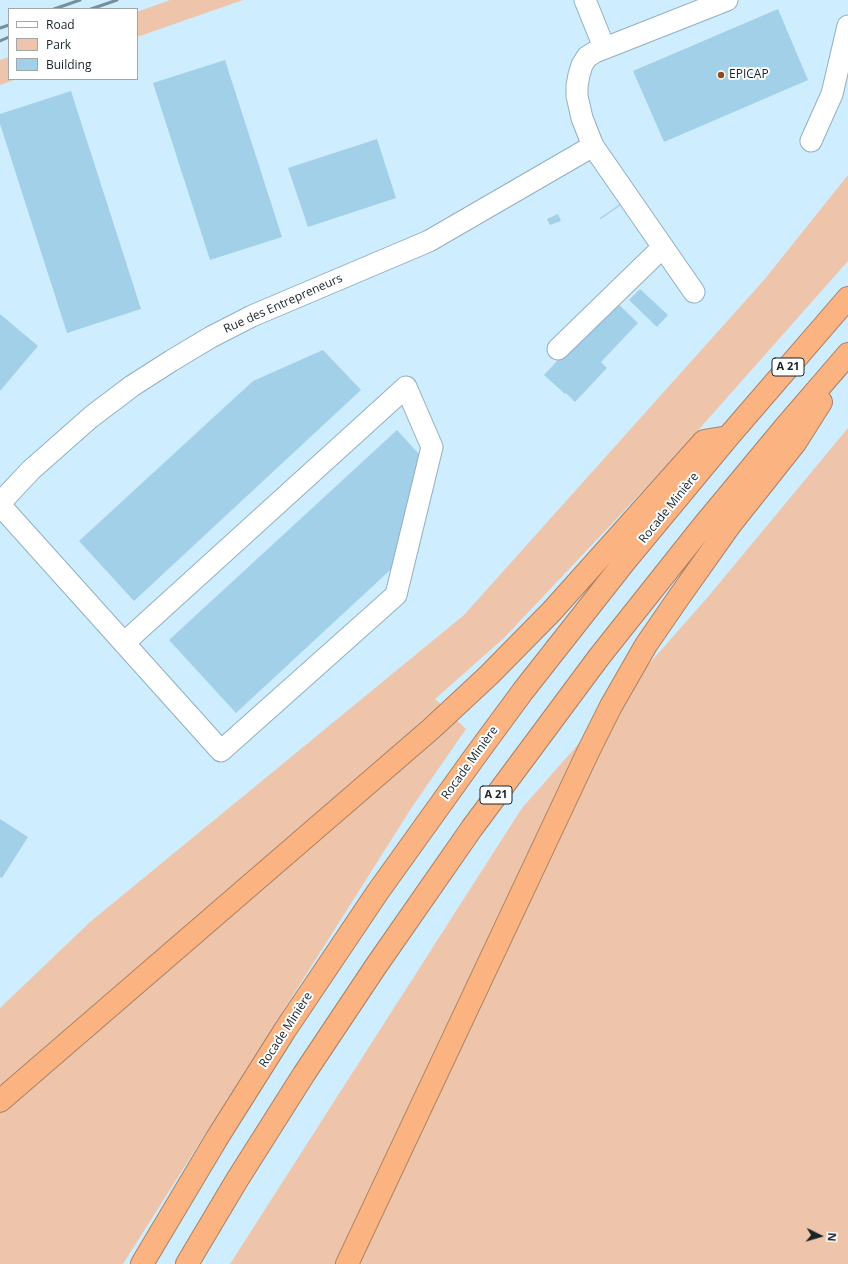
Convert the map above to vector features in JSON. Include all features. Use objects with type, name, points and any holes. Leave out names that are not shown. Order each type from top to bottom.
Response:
[{"type":"highway","name":"Rocade Minière","points":[[142,1264],[240,1100],[285,1030],[412,843],[473,759],[626,560],[728,437],[848,298]]},
{"type":"highway","points":[[347,1264],[585,757],[611,706],[646,645],[679,597],[726,530],[795,443],[848,355]]},
{"type":"highway","name":"A 21","points":[[187,1264],[248,1162],[329,1036],[476,823],[569,696],[620,630],[782,432],[848,355]]},
{"type":"highway","points":[[0,1101],[431,730],[489,675],[552,610],[704,441],[728,437]]},
{"type":"street","points":[[585,0],[604,47]]},
{"type":"street","points":[[694,292],[593,146],[582,118],[578,101],[577,86],[582,64],[587,57],[604,47],[727,0]]},
{"type":"street","points":[[811,141],[832,94],[847,34]]},
{"type":"street","name":"Rue des Entrepreneurs","points":[[0,504],[31,470],[91,417],[132,386],[170,361],[211,337],[252,316],[429,241],[593,146]]},
{"type":"street","points":[[558,349],[663,247]]},
{"type":"street","points":[[0,504],[124,643],[221,751],[396,595],[432,447],[406,387],[124,643]]},
{"type":"green space","points":[[170,0],[243,0],[138,37],[138,12]]},
{"type":"green space","points":[[8,57],[8,80],[14,80],[0,85],[0,60]]},
{"type":"green space","points":[[848,175],[848,261],[670,462],[504,638],[435,699],[466,729],[412,807],[123,1264],[0,1264],[0,1008],[90,922],[464,615],[764,280]]},
{"type":"green space","points":[[848,428],[848,1264],[230,1264],[522,808],[707,598]]},
{"type":"building","name":"EPICAP","points":[[778,9],[808,80],[664,142],[633,71]]},
{"type":"building","points":[[225,60],[282,237],[210,260],[153,83]]},
{"type":"building","points":[[71,91],[141,309],[67,333],[0,124],[0,114]]},
{"type":"building","points":[[377,139],[396,198],[308,227],[288,168]]},
{"type":"building","points":[[620,204],[621,205],[601,219],[600,218]]},
{"type":"building","points":[[558,214],[561,221],[550,225],[547,219]]},
{"type":"building","points":[[640,289],[668,315],[657,327],[629,300]]},
{"type":"building","points":[[614,300],[638,323],[601,362],[607,368],[575,402],[544,375]]},
{"type":"building","points":[[0,314],[38,346],[0,391]]},
{"type":"building","points":[[323,350],[361,390],[134,601],[79,541],[253,381]]},
{"type":"building","points":[[397,430],[419,454],[401,560],[236,713],[169,640]]},
{"type":"building","points":[[0,819],[28,837],[2,878],[0,877]]},
{"type":"railway","points":[[57,8],[80,0]]},
{"type":"railway","points":[[94,8],[117,0]]},
{"type":"railway","points":[[0,28],[8,25]]},
{"type":"railway","points":[[0,41],[8,37]]},
{"type":"place","name":"EPICAP","points":[[721,75]]}]
